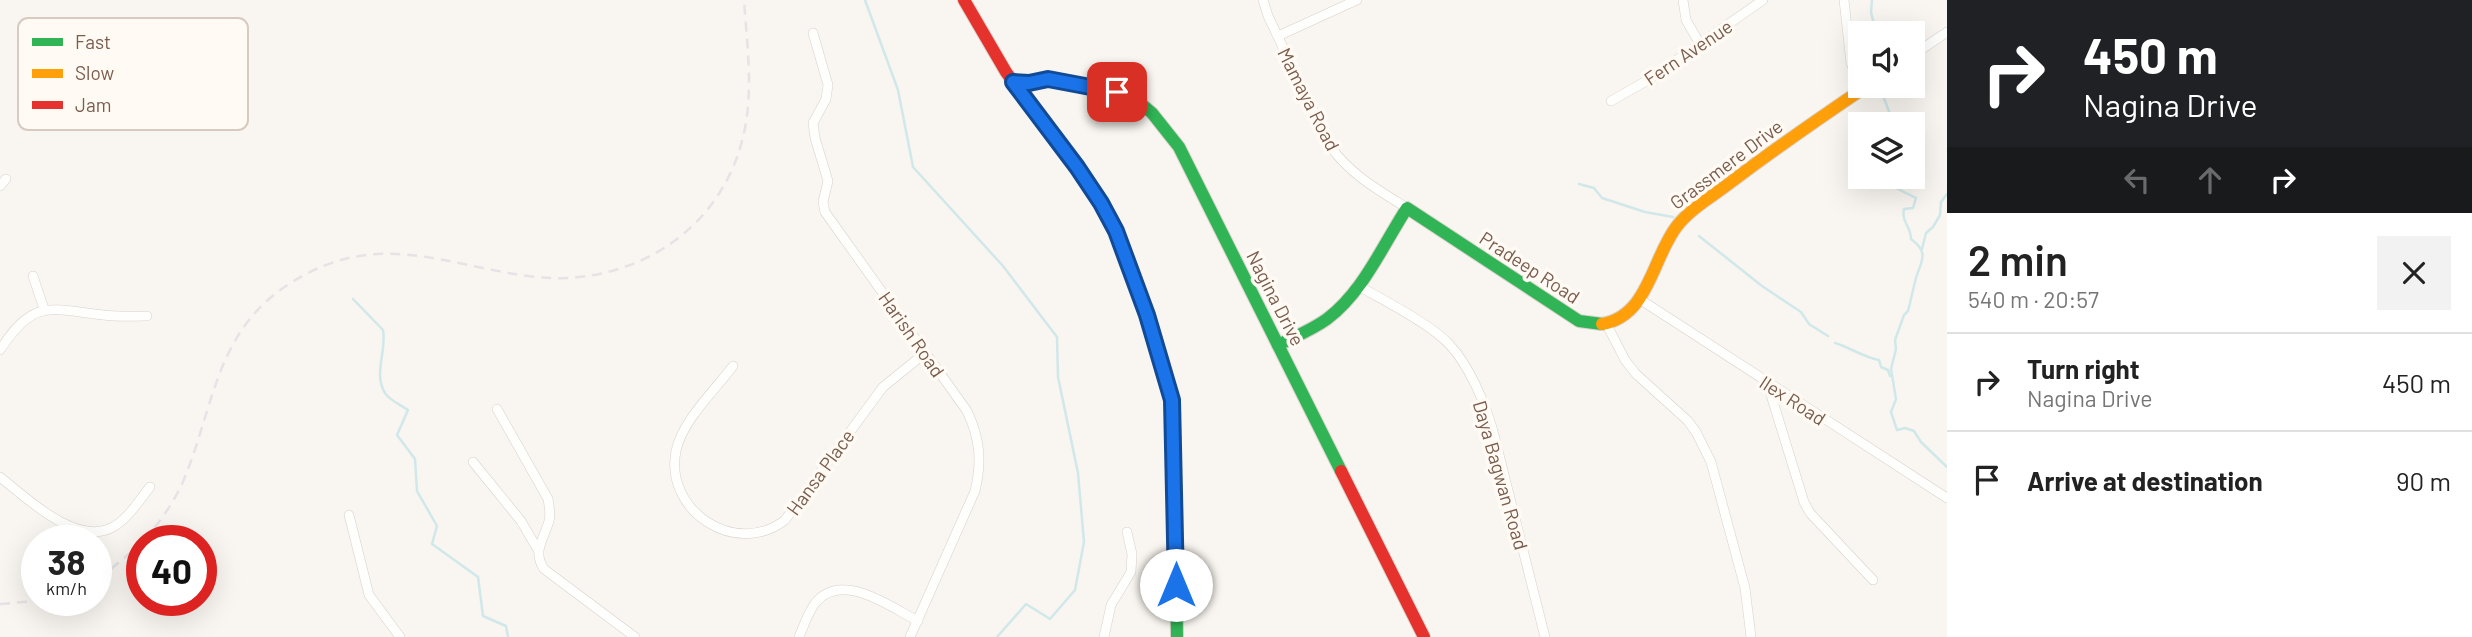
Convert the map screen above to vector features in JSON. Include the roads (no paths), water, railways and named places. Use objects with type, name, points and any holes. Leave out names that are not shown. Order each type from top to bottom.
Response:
[{"type":"street","points":[[964,0],[981,33],[1013,82],[1077,167],[1116,231],[1144,304],[1172,400],[1177,637]]},
{"type":"street","name":"Mamaya Road","points":[[1262,0],[1321,129],[1340,161],[1354,174],[1407,208]]},
{"type":"street","points":[[1278,36],[1357,0]]},
{"type":"street","points":[[1683,0],[1686,19],[1700,44]]},
{"type":"street","name":"Fern Avenue","points":[[1611,101],[1648,80],[1763,0]]},
{"type":"street","points":[[1844,0],[1848,36]]},
{"type":"street","points":[[1925,47],[1947,32]]},
{"type":"street","name":"Harish Road","points":[[813,33],[828,85],[826,99],[813,122],[828,181],[823,206],[967,411],[975,429],[979,453],[975,491],[910,637]]},
{"type":"street","name":"Nagina Drive","points":[[1013,82],[1029,83],[1048,79],[1117,92],[1141,102],[1179,147],[1424,637]]},
{"type":"street","name":"Grassmere Drive","points":[[1607,325],[1627,315],[1641,300],[1663,247],[1688,215],[1753,165],[1850,98]]},
{"type":"street","points":[[1278,345],[1331,317],[1357,285],[1407,208]]},
{"type":"street","name":"Pradeep Road","points":[[1407,208],[1564,313],[1579,321],[1607,325]]},
{"type":"street","points":[[33,276],[44,309]]},
{"type":"street","name":"Daya Bagwan Road","points":[[1357,285],[1442,338],[1461,360],[1483,401],[1496,440],[1545,637]]},
{"type":"street","name":"Ilex Road","points":[[1641,300],[1947,498]]},
{"type":"street","points":[[0,350],[16,327],[44,309],[104,316],[147,316]]},
{"type":"street","points":[[1607,325],[1625,360],[1636,374],[1688,421],[1704,446],[1711,462],[1745,588],[1751,637]]},
{"type":"street","name":"Hansa Place","points":[[733,366],[684,430],[676,450],[676,475],[684,499],[699,517],[730,532],[752,534],[772,528],[785,520],[883,387],[925,353]]},
{"type":"street","points":[[1767,383],[1804,502],[1810,513],[1873,580]]},
{"type":"street","points":[[497,409],[548,499],[549,522],[538,550]]},
{"type":"street","points":[[473,462],[521,521],[538,550],[544,569],[635,637]]},
{"type":"street","points":[[0,477],[48,515],[90,532],[106,530],[117,524],[150,487]]},
{"type":"street","points":[[349,515],[369,595],[400,637]]},
{"type":"street","points":[[1104,637],[1111,605],[1131,572],[1132,554],[1127,532]]},
{"type":"street","points":[[799,637],[815,603],[842,588],[865,595],[918,621]]},
{"type":"waterway","points":[[865,0],[898,90],[913,167],[1003,266],[1057,337],[1058,377],[1078,473],[1084,542],[1075,590],[1050,619],[1026,604],[997,637]]},
{"type":"waterway","points":[[1872,0],[1873,21]]},
{"type":"waterway","points":[[1884,98],[1889,112]]},
{"type":"waterway","points":[[1579,184],[1594,188],[1602,198],[1645,212],[1673,217]]},
{"type":"waterway","points":[[1898,189],[1916,198],[1913,208],[1904,209],[1904,217],[1911,239],[1917,244],[1923,257],[1908,311],[1895,340],[1896,349],[1891,369],[1896,399],[1891,412],[1897,430],[1905,428],[1914,431],[1921,442],[1947,467]]},
{"type":"waterway","points":[[1922,249],[1926,233],[1940,215],[1941,202],[1947,194]]},
{"type":"waterway","points":[[1699,236],[1762,286],[1801,312],[1809,324],[1828,336]]},
{"type":"waterway","points":[[353,299],[383,330],[380,378],[389,398],[408,410],[397,435],[415,459],[417,491],[437,526],[432,544],[478,577],[483,616],[506,626],[508,637]]},
{"type":"waterway","points":[[1835,343],[1879,360],[1881,367],[1888,370],[1890,376]]},
{"type":"railway","points":[[156,525],[182,484],[219,374],[231,349],[245,325],[264,303],[289,284],[321,267],[352,257],[382,254],[440,259],[535,277],[570,278],[604,273],[636,262],[666,247],[692,226],[714,201],[731,171],[743,137],[749,86],[744,0]]},
{"type":"railway","points":[[112,568],[126,556]]},
{"type":"railway","points":[[0,604],[21,602]]}]
